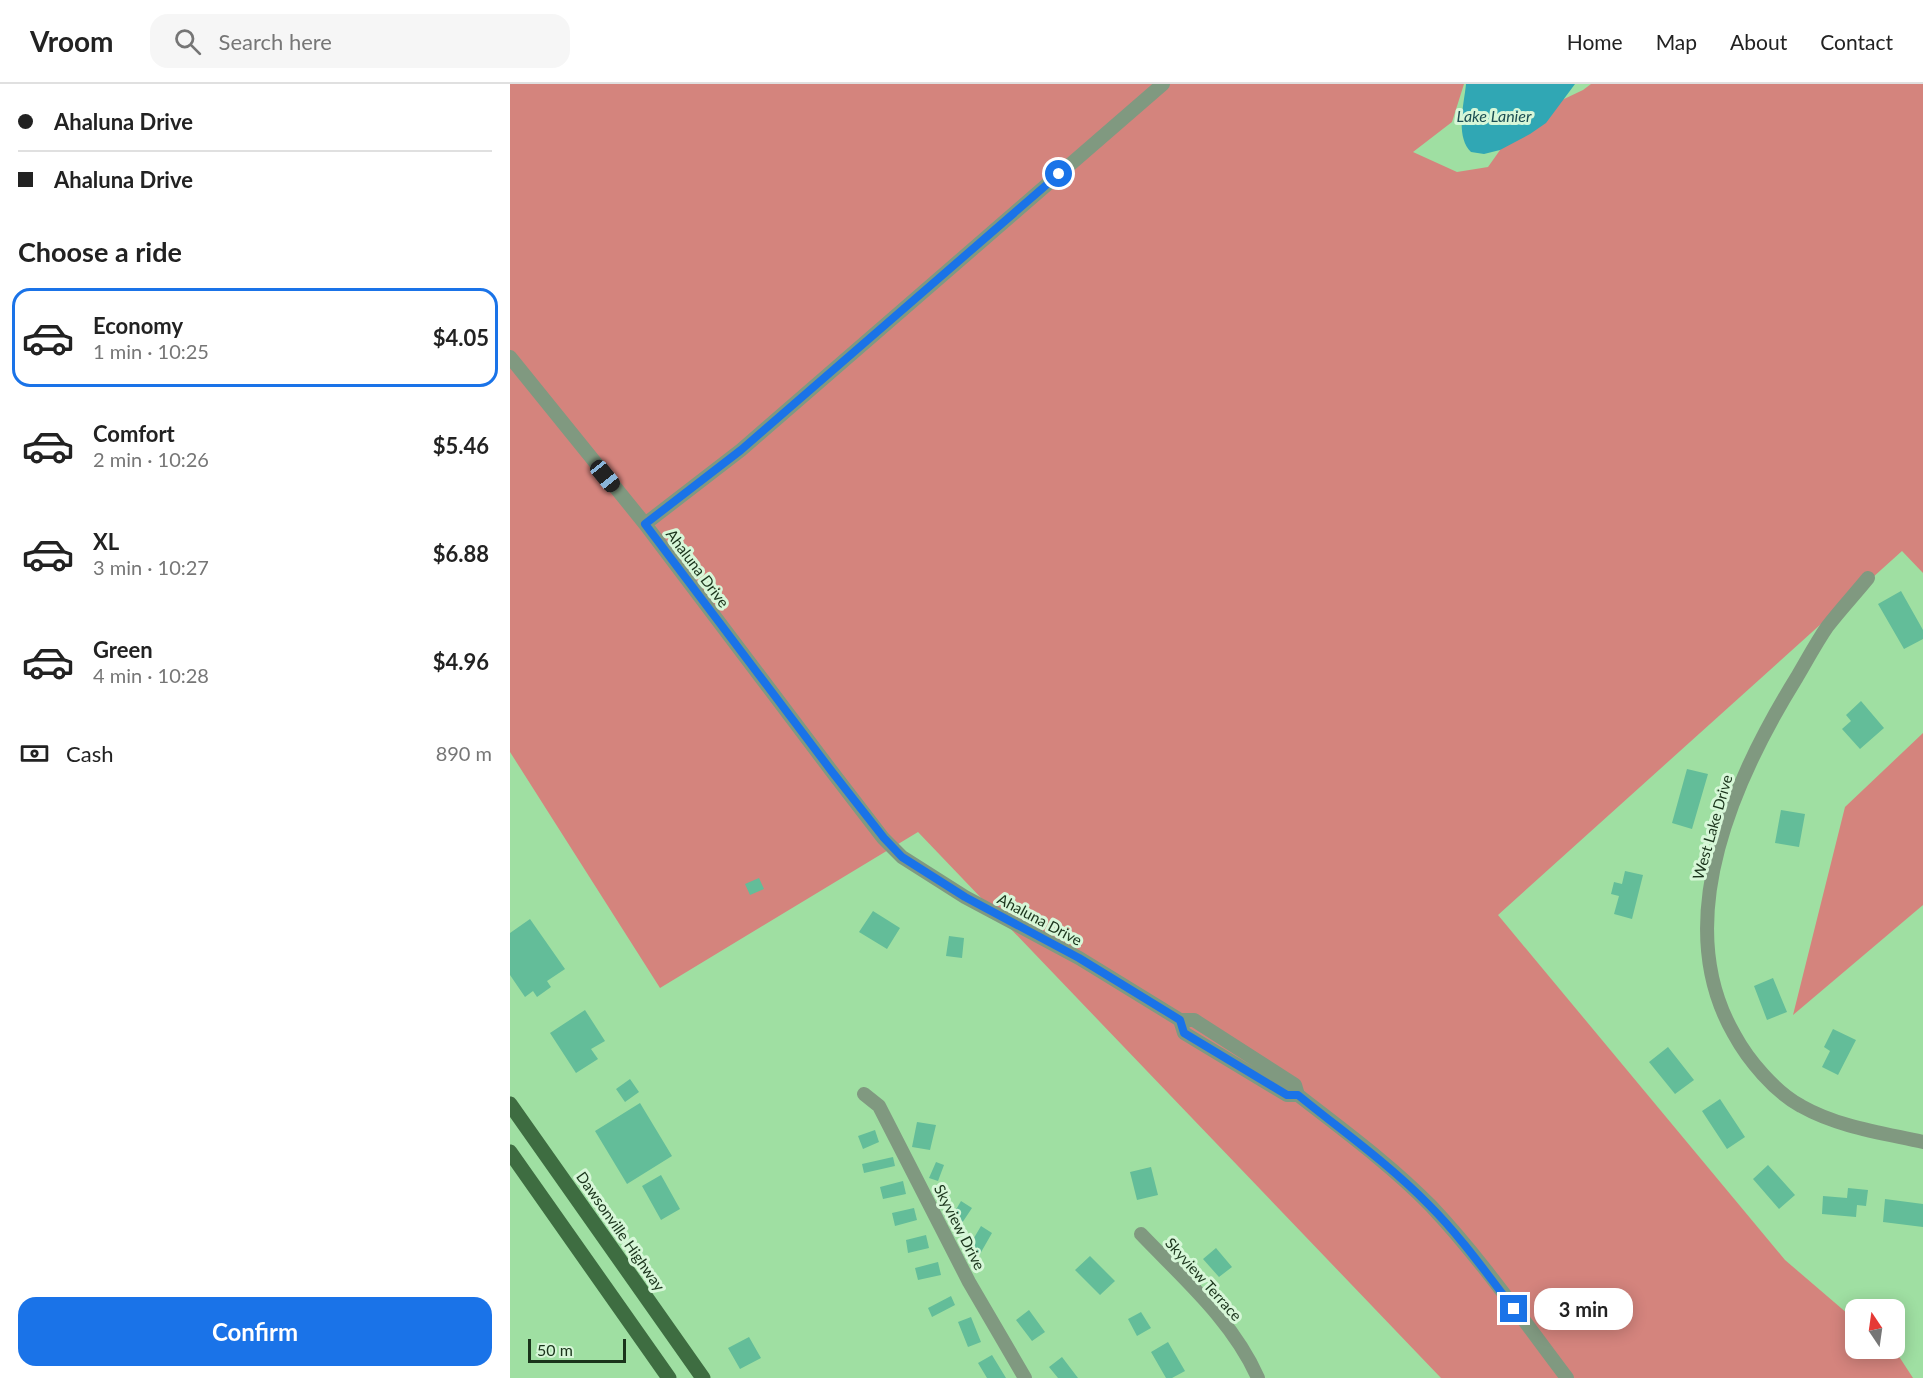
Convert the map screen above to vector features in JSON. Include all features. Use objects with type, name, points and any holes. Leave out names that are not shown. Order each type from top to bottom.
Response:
[{"type":"main road","name":"Dawsonville Highway","points":[[510,1104],[702,1378]]},
{"type":"main road","points":[[510,1152],[669,1378]]},
{"type":"street","name":"Ahaluna Drive","points":[[1163,84],[741,450],[645,524],[826,764],[884,838],[902,857],[965,897],[1079,958],[1180,1020],[1184,1033],[1287,1095],[1298,1095],[1390,1168],[1430,1205],[1461,1240],[1567,1378]]},
{"type":"street","points":[[510,357],[645,524]]},
{"type":"street","name":"West Lake Drive","points":[[1868,578],[1828,627],[1784,697],[1747,766],[1714,869],[1708,907],[1708,960],[1716,995],[1725,1020],[1753,1063],[1776,1086],[1801,1106],[1832,1119],[1860,1129],[1923,1142]]},
{"type":"street","name":"Skyview Drive","points":[[864,1094],[879,1106],[969,1282],[1025,1378]]},
{"type":"street","name":"Skyview Terrace","points":[[1141,1234],[1205,1300],[1242,1350],[1258,1378]]},
{"type":"shaded area","points":[[510,84],[1464,84],[1452,122],[1413,152],[1457,172],[1488,167],[1522,119],[1591,84],[1923,84],[1923,573],[1902,551],[1498,915],[1785,1260],[1845,1311],[1845,1359],[1901,1359],[1913,1378],[1441,1378],[918,832],[660,988],[510,752]]},
{"type":"shaded area","points":[[1923,733],[1923,905],[1793,1015],[1845,807]]},
{"type":"water","name":"Lake Lanier","points":[[1466,84],[1575,84],[1546,123],[1500,150],[1484,154],[1471,152],[1463,138],[1462,120]]},
{"type":"building","points":[[1901,591],[1923,630],[1923,639],[1904,649],[1878,604]]},
{"type":"building","points":[[1861,701],[1884,728],[1860,749],[1842,729],[1851,721],[1846,715]]},
{"type":"building","points":[[1687,769],[1708,774],[1692,829],[1672,823]]},
{"type":"building","points":[[1781,810],[1805,814],[1799,847],[1775,843]]},
{"type":"building","points":[[1625,871],[1643,875],[1632,919],[1614,914],[1619,896],[1611,894],[1614,882],[1622,884]]},
{"type":"building","points":[[759,878],[764,889],[750,895],[745,884]]},
{"type":"building","points":[[873,911],[900,928],[887,949],[859,932]]},
{"type":"building","points":[[530,919],[565,969],[547,981],[551,987],[537,997],[533,991],[525,997],[510,975],[510,933]]},
{"type":"building","points":[[949,936],[964,938],[962,958],[946,956]]},
{"type":"building","points":[[1773,978],[1787,1012],[1767,1020],[1754,986]]},
{"type":"building","points":[[585,1010],[605,1041],[591,1049],[598,1059],[576,1073],[550,1033]]},
{"type":"building","points":[[1833,1029],[1856,1040],[1838,1075],[1822,1067],[1830,1051],[1824,1047]]},
{"type":"building","points":[[1668,1047],[1694,1080],[1675,1094],[1649,1062]]},
{"type":"building","points":[[630,1079],[639,1092],[625,1102],[616,1089]]},
{"type":"building","points":[[1720,1099],[1745,1137],[1727,1149],[1702,1111]]},
{"type":"building","points":[[640,1103],[672,1156],[627,1184],[595,1131]]},
{"type":"building","points":[[917,1122],[936,1125],[930,1150],[912,1147]]},
{"type":"building","points":[[875,1130],[879,1142],[863,1149],[858,1136]]},
{"type":"building","points":[[893,1157],[895,1166],[864,1173],[862,1164]]},
{"type":"building","points":[[936,1162],[944,1165],[938,1181],[929,1178]]},
{"type":"building","points":[[1768,1165],[1795,1195],[1779,1209],[1753,1179]]},
{"type":"building","points":[[1151,1167],[1158,1195],[1137,1200],[1130,1172]]},
{"type":"building","points":[[661,1175],[680,1209],[661,1220],[642,1186]]},
{"type":"building","points":[[903,1181],[906,1194],[883,1199],[880,1187]]},
{"type":"building","points":[[1848,1188],[1868,1190],[1866,1206],[1857,1205],[1856,1217],[1822,1214],[1823,1196],[1847,1198]]},
{"type":"building","points":[[1885,1199],[1923,1204],[1923,1227],[1883,1222]]},
{"type":"building","points":[[961,1201],[972,1208],[960,1226],[950,1220]]},
{"type":"building","points":[[914,1208],[917,1220],[895,1226],[892,1213]]},
{"type":"building","points":[[981,1226],[992,1233],[980,1254],[968,1248]]},
{"type":"building","points":[[926,1235],[929,1248],[908,1253],[906,1240]]},
{"type":"building","points":[[1216,1248],[1232,1267],[1219,1277],[1203,1259]]},
{"type":"building","points":[[1090,1256],[1115,1281],[1100,1295],[1075,1270]]},
{"type":"building","points":[[938,1262],[941,1275],[918,1280],[915,1268]]},
{"type":"building","points":[[951,1296],[955,1305],[932,1317],[928,1308]]},
{"type":"building","points":[[1029,1310],[1045,1332],[1032,1341],[1016,1320]]},
{"type":"building","points":[[1141,1312],[1151,1328],[1137,1336],[1128,1319]]},
{"type":"building","points":[[971,1317],[981,1342],[968,1347],[958,1322]]},
{"type":"building","points":[[749,1337],[761,1358],[740,1369],[728,1348]]},
{"type":"building","points":[[1168,1342],[1185,1371],[1172,1378],[1166,1378],[1151,1352]]},
{"type":"building","points":[[992,1355],[1006,1378],[987,1378],[978,1363]]},
{"type":"building","points":[[1062,1357],[1078,1378],[1058,1378],[1049,1367]]},
{"type":"route","points":[[1059,174],[741,450],[645,524],[738,650],[884,838],[902,857],[965,897],[1079,958],[1180,1020],[1184,1033],[1287,1095],[1298,1095],[1390,1168],[1430,1205],[1461,1240],[1514,1309]]}]
